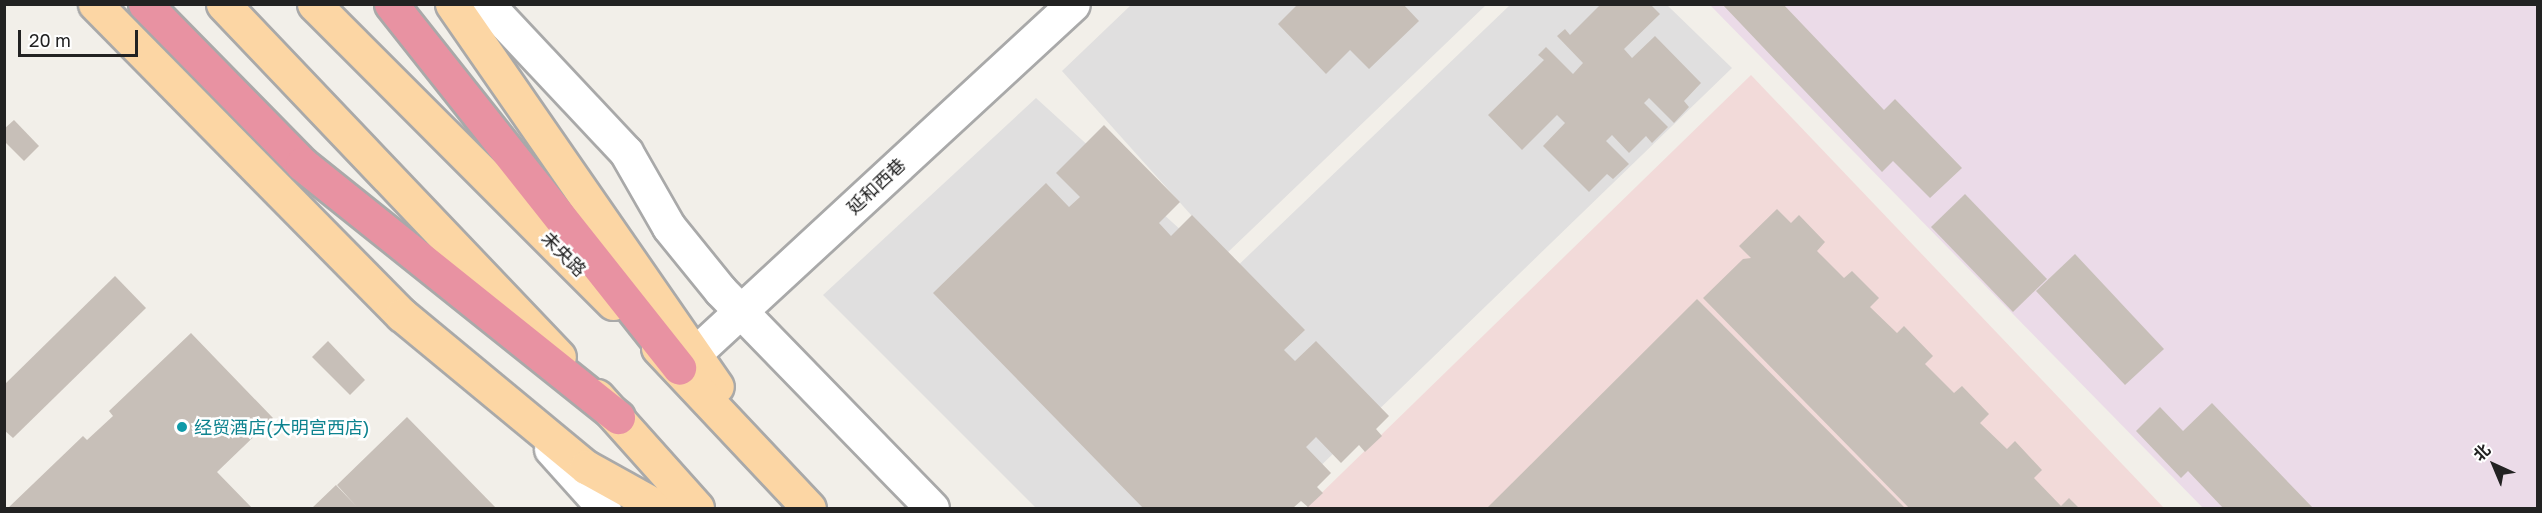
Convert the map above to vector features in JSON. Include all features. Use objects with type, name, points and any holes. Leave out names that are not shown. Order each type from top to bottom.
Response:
[{"type":"highway","points":[[145,4],[302,164],[618,417]]},
{"type":"highway","points":[[397,11],[687,361]]},
{"type":"main road","points":[[95,4],[402,315],[586,466],[660,508]]},
{"type":"main road","points":[[223,4],[618,417],[697,508]]},
{"type":"main road","name":"未央路","points":[[314,4],[687,361],[783,482],[809,508]]},
{"type":"main road","points":[[452,4],[687,361]]},
{"type":"street","points":[[487,4],[626,152],[669,227],[741,311],[932,508]]},
{"type":"street","name":"延和西巷","points":[[687,361],[1073,4]]},
{"type":"street","points":[[512,406],[604,508]]},
{"type":"shaded area","points":[[1131,5],[1486,5],[1226,254],[1062,71]]},
{"type":"shaded area","points":[[1510,5],[1667,5],[1732,68],[1277,508],[1036,508],[823,295],[1036,98],[1229,274]]},
{"type":"shaded area","points":[[1710,5],[2537,5],[2537,508],[2203,508]]},
{"type":"shaded area","points":[[1751,75],[2164,508],[1306,508]]},
{"type":"building","points":[[1298,4],[1403,4],[1419,21],[1369,69],[1350,50],[1326,74],[1278,24]]},
{"type":"building","points":[[1601,4],[1650,4],[1660,14],[1624,49],[1632,58],[1655,36],[1701,83],[1684,101],[1689,107],[1674,123],[1649,98],[1644,103],[1668,127],[1652,143],[1646,136],[1629,153],[1612,135],[1606,141],[1629,164],[1613,179],[1607,174],[1589,192],[1543,146],[1565,123],[1557,115],[1522,150],[1488,115],[1544,60],[1538,55],[1546,47],[1573,74],[1583,63],[1557,36],[1565,29],[1570,35]]},
{"type":"building","points":[[1722,4],[1783,4],[1884,110],[1895,99],[1962,168],[1930,198],[1893,161],[1882,172]]},
{"type":"building","points":[[14,120],[39,146],[24,161],[4,141],[4,129]]},
{"type":"building","points":[[1104,125],[1180,202],[1159,223],[1171,236],[1192,215],[1305,330],[1284,350],[1295,361],[1316,341],[1389,416],[1376,429],[1382,436],[1365,452],[1359,445],[1341,463],[1316,437],[1306,447],[1331,473],[1317,487],[1323,493],[1308,507],[1301,501],[1293,508],[1143,508],[933,293],[1046,183],[1069,207],[1080,197],[1056,173]]},
{"type":"building","points":[[1965,194],[2047,279],[2013,312],[1931,227]]},
{"type":"building","points":[[1777,209],[1791,223],[1799,215],[1825,242],[1817,251],[1844,278],[1852,271],[1879,298],[1870,307],[1897,333],[1904,326],[1933,356],[1925,364],[1954,393],[1962,386],[1989,414],[1980,423],[2007,449],[2015,441],[2042,470],[2034,478],[2061,506],[2069,498],[2079,508],[1909,508],[1703,298],[1743,259],[1751,258],[1739,246]]},
{"type":"building","points":[[2075,254],[2164,349],[2125,385],[2036,291]]},
{"type":"building","points":[[115,276],[146,308],[13,438],[4,430],[4,385]]},
{"type":"building","points":[[1697,299],[1905,508],[1487,508]]},
{"type":"building","name":"经贸酒店(大明宫西店)","points":[[191,333],[273,418],[217,472],[252,508],[8,508],[83,436],[87,440],[113,416],[109,411]]},
{"type":"building","points":[[328,341],[365,380],[350,395],[312,357]]},
{"type":"building","points":[[2212,403],[2313,508],[2223,508],[2188,471],[2181,478],[2136,431],[2160,407],[2183,431]]},
{"type":"building","points":[[407,417],[496,508],[312,508],[336,485],[356,506],[337,485]]},
{"type":"place","name":"经贸酒店(大明宫西店)","points":[[182,427]]}]
